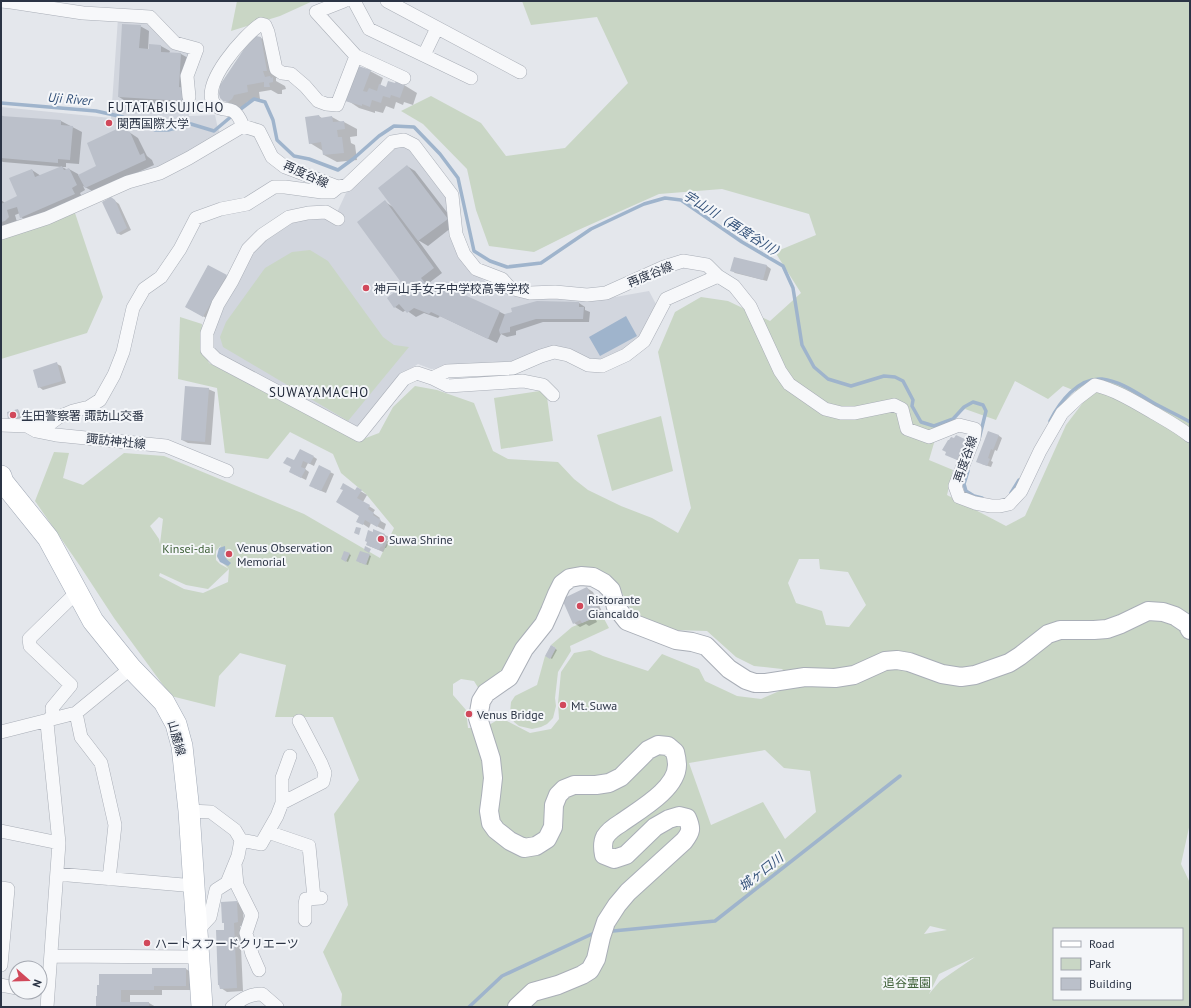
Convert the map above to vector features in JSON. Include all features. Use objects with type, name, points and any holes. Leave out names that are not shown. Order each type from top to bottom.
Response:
[{"type":"main road","name":"山麓線","points":[[2,481],[48,538],[93,621],[131,668],[164,702],[176,724],[182,746],[189,811],[202,1007]]},
{"type":"street","points":[[1,1],[84,13],[150,17],[175,43],[197,49],[187,76],[189,97]]},
{"type":"street","points":[[344,1],[316,12],[356,56],[404,78]]},
{"type":"street","points":[[354,1],[369,29],[471,78]]},
{"type":"street","points":[[388,1],[520,72]]},
{"type":"street","name":"再度谷線","points":[[356,56],[337,105],[326,104],[318,101],[305,86],[291,74],[282,73],[276,69],[268,32],[265,25],[261,24],[255,28],[233,51],[217,76],[212,88],[211,98],[222,110],[259,131],[272,157],[285,167],[338,187],[347,185],[392,142],[404,140],[414,145],[452,195],[456,234],[464,254],[476,269],[502,279],[510,288],[530,293],[555,292],[587,295],[606,293],[664,267],[682,261],[707,264],[718,276],[734,286],[750,306],[780,372],[789,384],[825,409],[841,413],[855,413],[894,405],[902,409],[907,429],[929,437],[959,425],[974,429],[974,438],[955,486],[959,497],[975,503],[1000,506],[1009,504],[1021,491],[1040,451],[1062,413],[1095,385],[1107,388],[1139,405],[1190,436]]},
{"type":"street","points":[[424,55],[437,28]]},
{"type":"street","points":[[1,233],[47,218],[128,182],[160,173],[190,158],[238,118]]},
{"type":"street","points":[[27,426],[47,426],[59,418],[74,411],[89,407],[100,400],[114,374],[122,352],[133,308],[144,289],[161,277],[180,249],[196,218],[222,209],[247,204],[274,187],[286,187],[322,192],[332,192],[338,187]]},
{"type":"street","points":[[338,219],[326,212],[308,213],[289,217],[262,235],[248,249],[232,281],[218,304],[207,333],[207,350],[216,358],[359,435],[404,379],[417,373],[448,386],[523,381],[543,385],[553,395]]},
{"type":"street","points":[[432,378],[447,372],[513,368],[540,356],[554,352],[568,355],[588,365],[602,366],[626,355],[644,341],[666,299],[718,276]]},
{"type":"street","name":"諏訪神社線","points":[[1,426],[27,426],[36,431],[56,435],[166,446],[227,471]]},
{"type":"street","points":[[518,1007],[533,992],[564,982],[590,970],[596,959],[606,922],[616,905],[628,892],[684,841],[690,833],[690,825],[687,818],[679,816],[669,819],[655,827],[626,855],[614,859],[604,855],[603,848],[605,837],[615,827],[658,797],[674,777],[677,766],[675,752],[668,746],[658,745],[648,750],[621,777],[609,783],[596,786],[574,785],[564,789],[558,795],[554,805],[553,827],[547,839],[536,846],[524,848],[510,841],[496,830],[491,823],[489,811],[493,778],[491,759],[478,718],[481,701],[486,693],[509,677],[524,649],[544,624],[556,594],[562,584],[570,578],[581,576],[594,577],[604,583],[611,590],[616,607],[627,620],[676,640],[706,646],[729,668],[746,680],[755,683],[766,683],[790,678],[835,678],[854,675],[885,661],[897,660],[909,662],[942,674],[961,676],[975,675],[1009,663],[1048,634],[1060,630],[1107,629],[1148,611],[1163,612],[1175,616],[1187,624],[1190,630]]},
{"type":"street","points":[[48,972],[51,956],[59,843],[47,723],[53,715],[52,708],[71,685],[30,646],[29,639],[77,592]]},
{"type":"street","points":[[1,732],[76,713],[131,668]]},
{"type":"street","points":[[76,713],[81,738],[101,762],[115,825],[110,879]]},
{"type":"street","points":[[282,803],[323,782],[325,773],[299,721]]},
{"type":"street","points":[[241,840],[261,844],[277,816],[282,803],[282,778],[290,756]]},
{"type":"street","points":[[189,811],[211,812],[235,830],[241,840],[238,856],[227,883],[216,890],[210,917],[197,931]]},
{"type":"street","points":[[1,831],[59,843]]},
{"type":"street","points":[[268,832],[309,846],[318,898],[306,898],[304,904],[305,920]]},
{"type":"street","points":[[235,864],[237,885],[252,915],[246,933],[252,954],[259,970]]},
{"type":"street","points":[[57,874],[195,886]]},
{"type":"street","points":[[1,888],[8,889],[1,965]]},
{"type":"street","points":[[51,956],[198,957]]},
{"type":"street","points":[[232,1007],[242,999],[253,994],[262,994],[277,1007]]},
{"type":"shaded area","name":"関西国際大学","points":[[118,18],[148,21],[193,53],[185,75],[189,116],[215,115],[218,129],[221,134],[167,166],[1,230],[1,107],[111,118]]},
{"type":"shaded area","name":"神戸山手女子中学校高等学校","points":[[397,146],[408,148],[443,190],[473,273],[491,285],[529,297],[604,299],[649,291],[657,306],[640,338],[622,352],[600,363],[569,350],[513,364],[431,369],[418,364],[404,373],[356,429],[217,354],[211,346],[211,333],[221,306],[253,249],[289,222],[324,216],[333,221],[346,193]]},
{"type":"green space","points":[[237,1],[313,1],[280,16],[231,31]]},
{"type":"green space","points":[[522,1],[1190,1],[1190,823],[1181,864],[1190,883],[1190,1007],[341,1007],[342,994],[323,952],[348,905],[334,814],[359,780],[333,717],[275,717],[286,665],[240,653],[219,676],[215,707],[171,696],[114,618],[35,501],[54,452],[69,453],[63,478],[83,485],[124,453],[164,456],[304,514],[380,558],[394,528],[366,494],[341,473],[333,454],[290,432],[268,459],[225,453],[217,388],[178,379],[180,317],[202,324],[201,346],[209,363],[358,441],[379,433],[393,407],[415,386],[437,390],[474,403],[493,451],[508,459],[558,462],[574,479],[588,490],[621,506],[652,518],[678,533],[691,508],[658,352],[675,312],[701,297],[728,301],[770,321],[801,293],[775,252],[816,235],[809,214],[722,189],[659,194],[576,231],[534,252],[489,246],[476,210],[467,169],[423,124],[401,111],[431,96],[481,123],[506,156],[565,148],[628,83],[597,17],[531,25]],"holes":[[[1015,381],[1048,399],[1063,386],[1088,396],[1066,425],[1025,516],[1006,526],[947,495],[953,470],[929,460],[939,426],[965,409],[996,420]],[[159,517],[163,519],[160,544],[159,539],[150,526]],[[221,545],[217,557],[229,569],[216,560],[216,551]],[[799,559],[819,559],[820,569],[848,572],[866,605],[849,627],[826,625],[822,611],[796,603],[788,583]],[[229,569],[228,582],[203,593],[184,589],[159,576],[160,573],[186,585],[208,589]],[[583,571],[619,587],[632,612],[673,630],[707,631],[736,657],[754,666],[782,669],[798,683],[761,699],[737,696],[705,681],[699,669],[662,654],[648,671],[603,656],[590,650],[574,653],[561,672],[558,703],[559,719],[551,729],[530,733],[505,720],[499,719],[484,728],[468,728],[466,710],[453,695],[453,684],[461,679],[474,681],[482,694],[504,673],[536,621]],[[765,750],[784,768],[810,771],[816,812],[785,839],[763,802],[711,825],[689,763]],[[930,926],[947,930],[924,934]],[[975,957],[940,981],[929,994],[939,974]]]},
{"type":"green space","points":[[75,213],[103,297],[87,333],[1,359],[1,239]]},
{"type":"green space","points":[[310,250],[328,261],[383,337],[394,345],[409,347],[348,421],[223,347],[220,337],[226,322],[265,268],[292,252]]},
{"type":"green space","points":[[546,390],[553,441],[501,449],[494,398]]},
{"type":"green space","points":[[661,416],[673,471],[612,491],[597,435]]},
{"type":"green space","points":[[602,615],[609,628],[570,646],[571,651],[558,672],[555,698],[556,706],[553,718],[541,727],[532,729],[519,726],[514,722],[510,713],[511,702],[515,696],[537,685],[545,656],[551,658],[556,648],[551,645],[572,627]]},
{"type":"water","points":[[626,316],[637,336],[600,356],[589,337]]},
{"type":"water","points":[[225,546],[225,557],[231,563],[228,566],[220,562],[217,556],[219,548]]},
{"type":"building","points":[[122,24],[141,25],[139,48],[149,49],[149,44],[161,45],[161,52],[181,53],[179,87],[184,88],[183,101],[118,97]]},
{"type":"building","points":[[256,36],[261,37],[267,71],[263,71],[265,77],[273,77],[273,82],[269,83],[270,87],[264,87],[264,82],[247,85],[248,92],[234,95],[228,102],[223,101],[219,94],[220,85],[250,40]]},
{"type":"building","points":[[358,66],[371,70],[363,91],[367,92],[369,88],[377,91],[379,84],[386,87],[388,81],[395,83],[396,81],[405,84],[400,98],[391,95],[390,98],[383,96],[381,103],[372,100],[370,107],[345,101]]},
{"type":"building","points":[[319,115],[320,118],[332,116],[333,122],[344,121],[345,129],[337,130],[338,137],[342,137],[344,153],[323,155],[321,142],[309,144],[305,117]]},
{"type":"building","points":[[1,116],[61,120],[61,125],[73,126],[70,160],[58,159],[58,163],[1,158]]},
{"type":"building","points":[[119,128],[130,132],[140,155],[144,153],[146,160],[85,188],[78,175],[96,166],[87,143]]},
{"type":"building","points":[[407,165],[448,219],[418,241],[378,188]]},
{"type":"building","points":[[62,166],[64,170],[69,168],[77,185],[72,188],[75,194],[20,218],[17,207],[7,210],[9,217],[5,221],[1,222],[1,204],[17,196],[9,178],[32,169],[35,177]]},
{"type":"building","points":[[111,197],[115,200],[127,228],[117,234],[102,202]]},
{"type":"building","points":[[385,200],[434,268],[421,278],[432,291],[436,282],[500,311],[488,339],[431,312],[429,314],[414,308],[407,313],[399,304],[394,308],[387,298],[403,285],[357,222]]},
{"type":"building","points":[[734,257],[767,265],[763,280],[730,271]]},
{"type":"building","points":[[208,265],[227,275],[203,317],[185,307]]},
{"type":"building","points":[[537,301],[579,302],[579,307],[584,307],[583,319],[536,319],[510,327],[510,332],[500,334],[499,330],[505,314],[512,312],[511,308]]},
{"type":"building","points":[[57,362],[62,381],[38,388],[33,370]]},
{"type":"building","points":[[185,386],[209,388],[205,442],[181,440]]},
{"type":"building","name":"生田警察署 諏訪山交番","points":[[18,409],[20,417],[8,420],[7,412]]},
{"type":"building","points":[[988,431],[999,435],[993,450],[991,449],[988,458],[990,459],[987,466],[976,462]]},
{"type":"building","points":[[956,435],[967,440],[957,460],[945,455],[946,452],[942,450],[948,440],[951,437],[954,438]]},
{"type":"building","points":[[300,449],[314,456],[310,464],[303,461],[301,467],[306,469],[301,478],[289,472],[291,467],[283,463],[287,457],[294,460]]},
{"type":"building","points":[[319,465],[331,471],[321,491],[309,486]]},
{"type":"building","points":[[343,483],[355,490],[357,487],[362,490],[357,498],[370,505],[368,509],[374,513],[373,515],[381,520],[377,527],[365,520],[363,525],[356,522],[359,516],[336,502],[343,490],[340,489]]},
{"type":"building","points":[[356,527],[361,528],[359,535],[354,533]]},
{"type":"building","points":[[373,529],[385,534],[382,547],[381,546],[379,550],[366,545],[367,542],[365,541],[368,530],[373,532]]},
{"type":"building","points":[[365,546],[371,549],[369,553],[364,550]]},
{"type":"building","points":[[344,551],[350,553],[346,562],[341,559]]},
{"type":"building","points":[[360,551],[370,554],[366,565],[356,561]]},
{"type":"building","name":"Ristorante Giancaldo","points":[[587,587],[599,612],[590,616],[591,619],[582,623],[580,620],[573,624],[562,599]]},
{"type":"building","points":[[551,645],[556,648],[550,659],[545,656]]},
{"type":"building","points":[[237,901],[238,922],[234,923],[237,988],[220,989],[218,985],[216,930],[224,930],[224,923],[222,923],[221,902]]},
{"type":"building","points":[[152,968],[186,968],[186,986],[154,986],[154,990],[121,990],[121,1002],[149,1002],[149,1007],[96,1007],[99,974],[152,974]]},
{"type":"waterway","name":"宇山川（再度谷川）","points":[[238,111],[254,99],[265,102],[273,120],[277,140],[294,156],[309,159],[338,170],[379,136],[394,126],[414,127],[440,154],[458,178],[474,251],[490,261],[507,267],[541,263],[591,229],[644,204],[665,198],[681,200],[742,242],[783,266],[793,288],[802,345],[814,367],[828,379],[851,386],[884,376],[895,377],[903,381],[913,400],[912,406],[921,422],[934,426],[953,419],[964,407],[973,402],[983,405],[986,411],[979,439]]},
{"type":"waterway","name":"Uji River","points":[[1,103],[96,111],[123,117],[155,130],[168,130],[191,124],[214,131],[233,115]]},
{"type":"waterway","name":"宇山川（再度谷川）","points":[[1050,421],[1070,392],[1085,382],[1093,379],[1102,379],[1115,382],[1128,388],[1190,422]]},
{"type":"waterway","name":"宇山川（再度谷川）","points":[[968,471],[964,484],[966,491],[974,496],[982,498]]},
{"type":"waterway","name":"宇山川（再度谷川）","points":[[1011,493],[1019,480]]},
{"type":"waterway","name":"城ヶ口川","points":[[613,931],[715,921],[900,776]]},
{"type":"waterway","name":"城ヶ口川","points":[[469,1007],[502,976],[592,934]]},
{"type":"place","name":"関西国際大学","points":[[109,123]]},
{"type":"place","name":"神戸山手女子中学校高等学校","points":[[366,288]]},
{"type":"place","name":"生田警察署 諏訪山交番","points":[[13,415]]},
{"type":"place","name":"Suwa Shrine","points":[[381,539]]},
{"type":"place","name":"Venus Observation Memorial","points":[[229,554]]},
{"type":"place","name":"Ristorante Giancaldo","points":[[580,606]]},
{"type":"place","name":"Mt. Suwa","points":[[563,705]]},
{"type":"place","name":"Venus Bridge","points":[[469,714]]},
{"type":"place","name":"ハートスフードクリエーツ","points":[[147,943]]},
{"type":"district","name":"FUTATABISUJICHO","points":[[166,107]]},
{"type":"district","name":"SUWAYAMACHO","points":[[319,392]]},
{"type":"park label","name":"Kinsei-dai","points":[[188,548]]},
{"type":"park label","name":"追谷霊園","points":[[907,982]]}]
